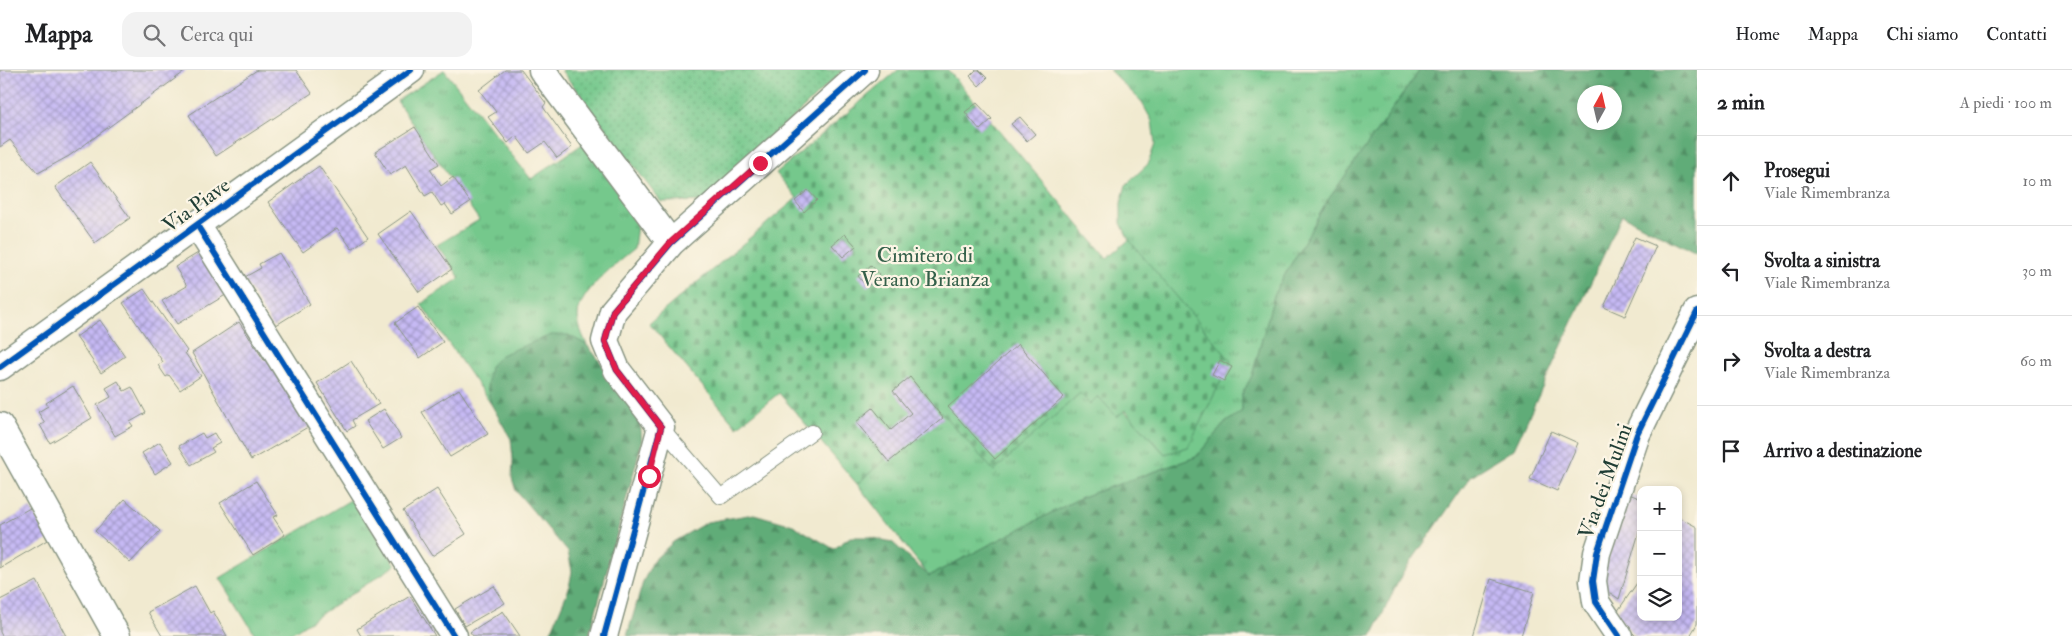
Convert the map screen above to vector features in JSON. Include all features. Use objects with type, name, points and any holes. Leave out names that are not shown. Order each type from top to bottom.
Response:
[{"type":"street","name":"Via Piave","points":[[0,367],[410,70]]},
{"type":"street","points":[[542,70],[671,242]]},
{"type":"street","points":[[604,636],[661,427],[617,370],[605,341],[613,311],[671,242],[865,70]]},
{"type":"street","points":[[196,225],[454,636]]},
{"type":"street","name":"Via dei Mulini","points":[[1618,636],[1596,602],[1593,581],[1597,553],[1637,434],[1697,312]]},
{"type":"street","points":[[0,426],[117,636]]},
{"type":"lane","points":[[661,427],[721,497],[812,432]]},
{"type":"green space","points":[[444,70],[531,179],[584,143],[638,217],[634,249],[591,288],[584,297],[580,307],[579,323],[587,345],[568,335],[487,387],[491,404],[421,304],[460,278],[437,245],[479,220],[397,101]]},
{"type":"green space","points":[[561,70],[843,70],[706,201],[661,202]]},
{"type":"green space","name":"Cimitero di Verano Brianza","points":[[898,70],[948,70],[1107,258],[1129,240],[1231,361],[1188,447],[1165,454],[1125,410],[1117,417],[1098,396],[1090,404],[1080,393],[994,471],[940,411],[857,484],[779,393],[737,427],[649,323],[797,198],[776,173]]},
{"type":"green space","points":[[1109,70],[1420,70],[1328,200],[1275,292],[1252,376],[1242,394],[1242,411],[1225,423],[1196,457],[1082,497],[929,576],[857,484],[940,411],[994,470],[1080,393],[1095,396],[1118,407],[1137,423],[1165,454],[1129,240],[1121,223],[1121,203],[1126,185],[1148,164],[1155,144],[1152,121],[1141,101]]},
{"type":"green space","points":[[1420,70],[1697,70],[1697,254],[1622,215],[1514,449],[1471,476],[1401,576],[1372,636],[627,636],[643,582],[653,561],[673,542],[707,522],[754,514],[793,525],[834,549],[850,537],[870,537],[892,542],[929,576],[1082,497],[1196,457],[1225,423],[1242,411],[1242,394],[1252,376],[1275,292],[1328,200]]},
{"type":"green space","points":[[551,335],[568,335],[587,345],[634,403],[640,418],[642,442],[589,636],[549,636],[569,588],[572,571],[568,552],[516,491],[512,478],[511,439],[491,404],[487,387],[490,366],[501,355]]},
{"type":"green space","points":[[352,499],[396,565],[287,636],[256,636],[220,578]]},
{"type":"building","points":[[0,70],[187,70],[69,156],[38,173],[10,140],[0,147]]},
{"type":"building","points":[[257,70],[296,70],[312,93],[216,156],[189,115]]},
{"type":"building","points":[[505,70],[521,70],[546,103],[543,107],[572,147],[557,158],[545,142],[529,153],[516,136],[508,143],[488,117],[496,112],[479,90]]},
{"type":"building","points":[[976,70],[979,70],[987,78],[979,86],[970,76]]},
{"type":"building","points":[[977,103],[992,119],[980,130],[965,112]]},
{"type":"building","points":[[1020,117],[1035,134],[1027,141],[1011,124]]},
{"type":"building","points":[[415,127],[439,164],[430,169],[441,186],[453,177],[470,202],[452,214],[445,204],[441,206],[432,192],[425,196],[406,165],[390,175],[375,152]]},
{"type":"building","points":[[90,162],[130,218],[95,243],[55,187]]},
{"type":"building","points":[[319,166],[368,237],[352,249],[337,228],[303,252],[268,202]]},
{"type":"building","points":[[808,190],[817,200],[804,212],[795,201]]},
{"type":"building","points":[[411,211],[452,269],[419,292],[378,234]]},
{"type":"building","points":[[845,234],[856,246],[843,257],[832,245]]},
{"type":"building","points":[[1635,237],[1656,246],[1625,316],[1604,307]]},
{"type":"building","points":[[208,247],[234,290],[177,324],[162,301],[187,286],[175,267]]},
{"type":"building","points":[[279,253],[310,304],[273,327],[243,278],[261,268],[259,264]]},
{"type":"building","points":[[871,265],[880,275],[867,287],[858,276]]},
{"type":"building","points":[[144,289],[187,351],[185,353],[201,376],[180,390],[169,375],[166,377],[158,365],[163,362],[123,303]]},
{"type":"building","points":[[418,307],[443,342],[420,358],[395,323]]},
{"type":"building","points":[[100,320],[125,356],[101,373],[76,337]]},
{"type":"building","points":[[239,322],[264,360],[275,352],[313,424],[251,460],[192,353]]},
{"type":"building","points":[[1018,344],[1064,397],[995,459],[948,407]]},
{"type":"building","points":[[1220,360],[1232,367],[1224,381],[1212,375]]},
{"type":"building","points":[[351,361],[379,404],[352,420],[355,426],[347,431],[317,383]]},
{"type":"building","points":[[910,377],[943,418],[889,462],[856,422],[873,408],[891,430],[911,413],[893,391]]},
{"type":"building","points":[[118,381],[124,391],[132,387],[146,413],[130,422],[133,426],[115,436],[97,405],[111,397],[106,388]]},
{"type":"building","points":[[73,386],[92,418],[50,443],[40,425],[45,423],[38,412],[48,406],[46,403]]},
{"type":"building","points":[[459,389],[488,434],[450,457],[422,412]]},
{"type":"building","points":[[384,409],[401,438],[383,449],[365,421]]},
{"type":"building","points":[[1551,431],[1578,443],[1557,491],[1530,479]]},
{"type":"building","points":[[202,433],[205,438],[214,433],[220,443],[211,448],[214,452],[191,465],[179,446]]},
{"type":"building","points":[[160,442],[173,462],[155,474],[142,453]]},
{"type":"building","points":[[256,481],[278,515],[273,517],[285,535],[253,555],[220,503]]},
{"type":"building","points":[[437,489],[466,534],[432,556],[403,511]]},
{"type":"building","points":[[1627,493],[1637,497],[1637,539],[1619,599],[1600,586]]},
{"type":"building","points":[[125,499],[160,531],[130,563],[95,531]]},
{"type":"building","points":[[30,508],[49,539],[0,568],[0,525]]},
{"type":"building","points":[[1682,519],[1697,527],[1697,624],[1690,636],[1636,636],[1615,615],[1637,583],[1637,621],[1682,621]]},
{"type":"building","points":[[1491,579],[1534,592],[1521,636],[1474,636]]},
{"type":"building","points":[[37,581],[66,636],[2,636],[0,632],[0,600]]},
{"type":"building","points":[[195,586],[210,613],[213,611],[227,636],[162,636],[148,612]]},
{"type":"building","points":[[494,586],[505,603],[465,626],[455,609]]},
{"type":"building","points":[[410,596],[435,636],[361,636],[357,629]]},
{"type":"building","points":[[503,611],[520,636],[473,636],[470,632]]},
{"type":"cycle path","points":[[0,367],[411,70]]},
{"type":"cycle path","points":[[604,636],[661,427],[617,370],[605,341],[613,311],[671,243],[865,70]]},
{"type":"cycle path","points":[[197,225],[454,636]]},
{"type":"cycle path","points":[[1619,636],[1596,602],[1593,581],[1597,553],[1637,434],[1697,312]]},
{"type":"route","points":[[649,476],[661,427],[617,370],[605,341],[613,311],[671,242],[760,163]]}]
